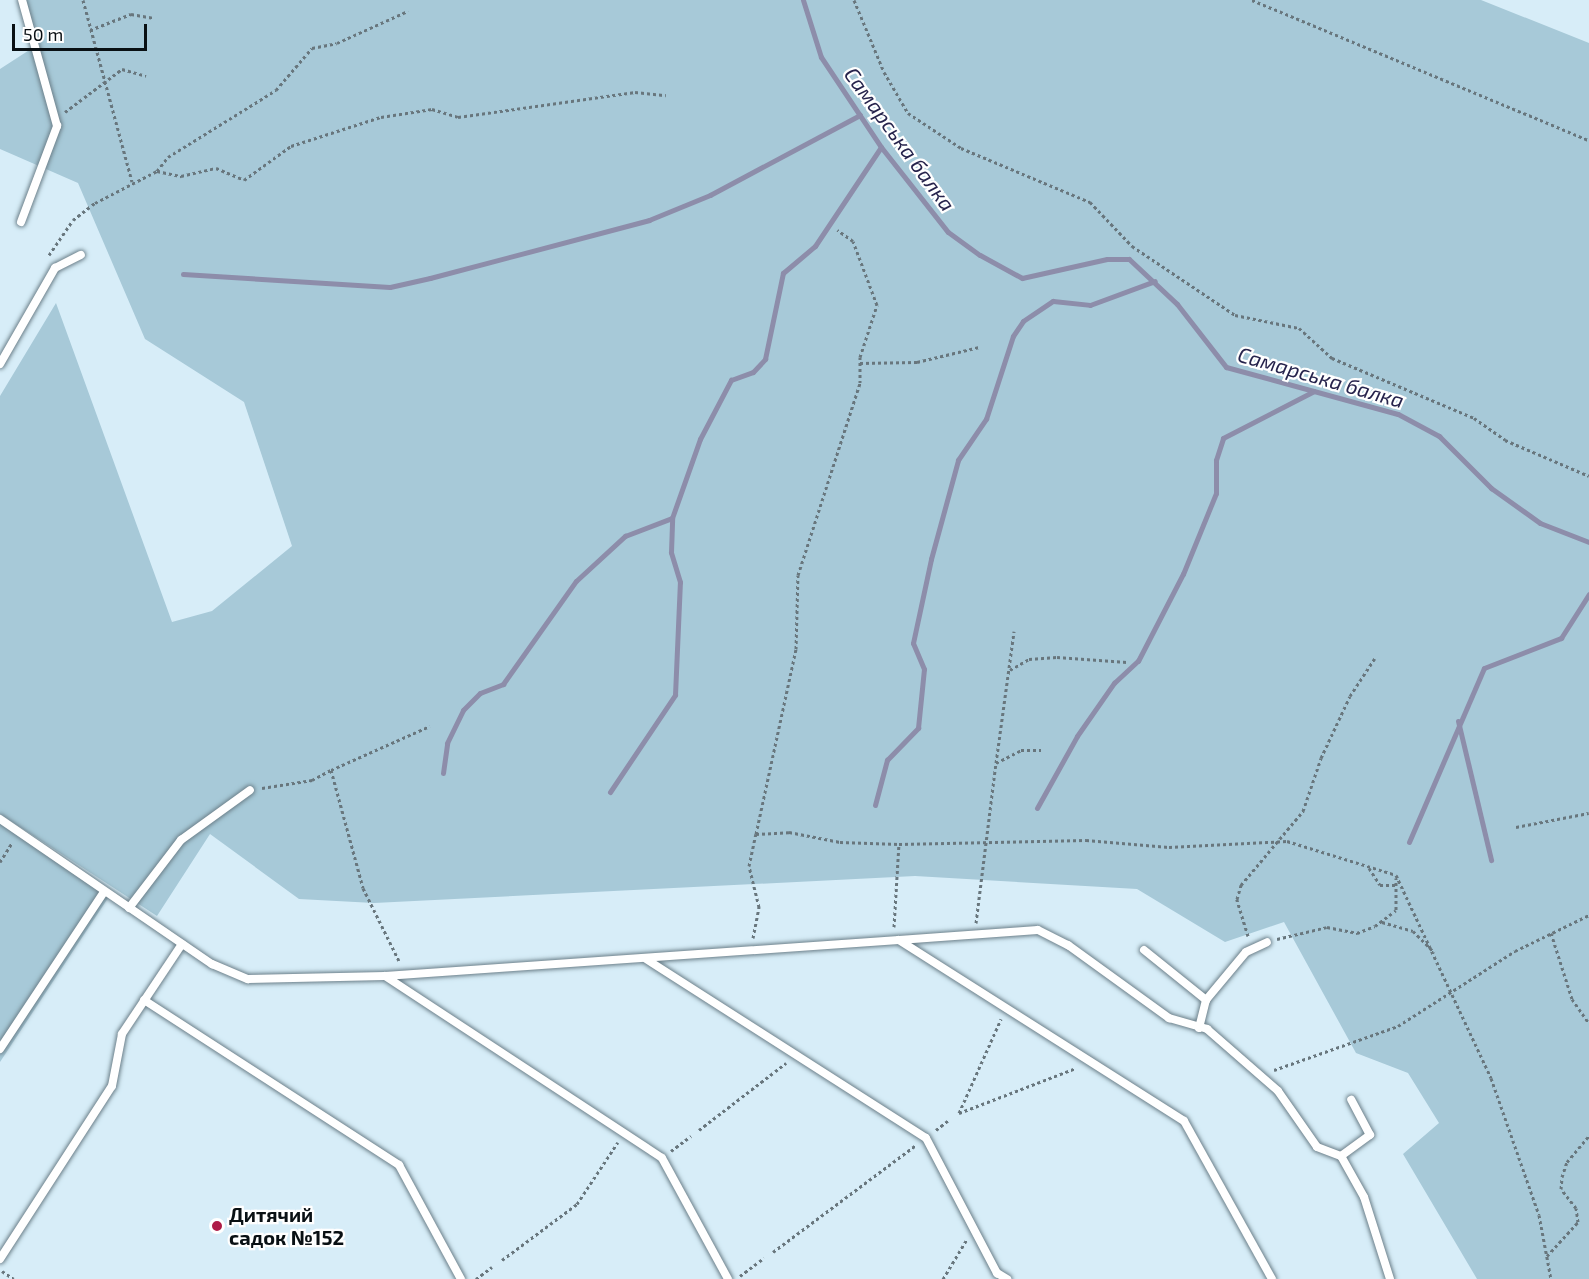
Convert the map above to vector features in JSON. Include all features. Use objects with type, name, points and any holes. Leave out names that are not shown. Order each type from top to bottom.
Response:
[{"type":"lane","points":[[21,222],[55,139],[56,118],[22,0]]},
{"type":"lane","points":[[0,364],[55,268],[81,255]]},
{"type":"lane","points":[[129,908],[181,840],[250,790]]},
{"type":"lane","points":[[0,819],[182,944],[248,979],[385,976],[1029,930],[1047,934],[1169,1018],[1199,1028],[1262,1075],[1317,1147],[1341,1156],[1364,1197],[1390,1279]]},
{"type":"lane","points":[[0,1049],[104,892]]},
{"type":"lane","points":[[899,940],[1184,1121],[1272,1279]]},
{"type":"lane","points":[[1199,1028],[1206,1000],[1251,950],[1267,942]]},
{"type":"lane","points":[[0,1259],[112,1086],[122,1034],[182,944]]},
{"type":"lane","points":[[1144,950],[1206,1000]]},
{"type":"lane","points":[[646,959],[926,1138],[997,1273],[1007,1279]]},
{"type":"lane","points":[[385,976],[662,1158],[728,1279]]},
{"type":"lane","points":[[144,1000],[399,1165],[461,1279]]},
{"type":"lane","points":[[1341,1156],[1370,1135],[1351,1100]]},
{"type":"path","points":[[83,0],[102,82],[132,182]]},
{"type":"path","points":[[854,0],[884,72],[908,113],[961,148],[1090,202],[1132,246],[1235,315],[1299,328],[1332,358],[1474,418],[1505,440],[1589,476]]},
{"type":"path","points":[[1252,0],[1589,140]]},
{"type":"path","points":[[44,263],[73,220],[132,182],[157,171],[168,157],[293,76],[312,48],[337,43],[408,11]]},
{"type":"path","points":[[90,30],[131,14],[153,18]]},
{"type":"path","points":[[56,118],[122,69],[146,76]]},
{"type":"path","points":[[157,171],[181,176],[216,168],[244,180],[291,146],[381,117],[432,110],[458,117],[635,92],[666,95]]},
{"type":"path","points":[[752,951],[759,907],[749,866],[796,649],[798,575],[860,383],[860,363],[878,305],[853,241],[837,230]]},
{"type":"path","points":[[860,363],[917,362],[979,347]]},
{"type":"path","points":[[975,934],[1014,631]]},
{"type":"path","points":[[1010,669],[1029,659],[1057,657],[1127,662]]},
{"type":"path","points":[[1251,950],[1237,899],[1241,885],[1303,811],[1321,758],[1375,658]]},
{"type":"path","points":[[250,790],[312,780],[430,726]]},
{"type":"path","points":[[996,763],[1021,750],[1041,750]]},
{"type":"path","points":[[331,770],[363,888],[397,950],[399,975]]},
{"type":"path","points":[[1516,826],[1589,813]]},
{"type":"path","points":[[0,862],[20,832]]},
{"type":"path","points":[[756,834],[789,832],[840,842],[899,844]]},
{"type":"path","points":[[1369,868],[1380,885],[1395,885]]},
{"type":"path","points":[[1267,942],[1327,927],[1357,933],[1382,922],[1396,910],[1396,875]]},
{"type":"path","points":[[1262,1075],[1398,1026],[1551,933],[1589,915]]},
{"type":"path","points":[[1382,922],[1413,931],[1434,952]]},
{"type":"path","points":[[1551,933],[1572,999],[1589,1023]]},
{"type":"path","points":[[1006,1007],[959,1113],[1092,1062]]},
{"type":"path","points":[[699,1130],[797,1054]]},
{"type":"path","points":[[773,1252],[949,1120]]},
{"type":"path","points":[[501,1260],[577,1204],[624,1133]]},
{"type":"path","points":[[662,1158],[691,1136]]},
{"type":"path","points":[[1547,1256],[1578,1222],[1576,1208],[1561,1189],[1562,1177],[1567,1162],[1589,1136]]},
{"type":"path","points":[[943,1279],[974,1228]]},
{"type":"path","points":[[736,1279],[764,1258]]},
{"type":"path","points":[[476,1279],[492,1267]]},
{"type":"path","points":[[0,1270],[14,1279]]},
{"type":"shaded area","points":[[19,0],[1481,0],[1589,43],[1589,1279],[1477,1279],[1403,1154],[1439,1123],[1408,1073],[1356,1053],[1284,922],[1225,942],[1137,889],[915,876],[374,903],[299,899],[210,834],[157,916],[0,814],[0,396],[56,303],[172,622],[212,611],[292,546],[244,402],[145,339],[78,183],[0,149],[0,69],[34,47]]},
{"type":"shaded area","points":[[0,824],[110,895],[0,1062]]},
{"type":"waterway","name":"Самарська балка","points":[[803,0],[821,57],[881,147],[948,232],[980,255],[1022,278],[1107,259],[1129,259],[1177,304],[1226,367],[1398,414],[1439,436],[1491,488],[1540,523],[1589,542]]},
{"type":"waterway","points":[[183,274],[390,287],[430,278],[649,220],[710,195],[860,115]]},
{"type":"waterway","points":[[443,773],[447,743],[463,710],[480,693],[503,684],[576,581],[625,536],[672,518],[700,439],[731,380],[753,372],[765,359],[783,273],[815,246],[881,147]]},
{"type":"waterway","points":[[875,805],[887,760],[918,728],[924,669],[913,643],[931,559],[958,460],[986,419],[1013,336],[1023,321],[1053,301],[1090,305],[1155,281]]},
{"type":"waterway","points":[[1037,808],[1077,736],[1114,683],[1138,661],[1183,574],[1216,493],[1216,460],[1223,438],[1314,391]]},
{"type":"waterway","points":[[610,792],[675,695],[680,582],[671,552],[672,518]]},
{"type":"waterway","points":[[1409,842],[1484,668],[1561,638],[1589,594]]},
{"type":"waterway","points":[[1458,721],[1491,860]]},
{"type":"place","name":"Дитячий садок №152","points":[[217,1226]]}]
